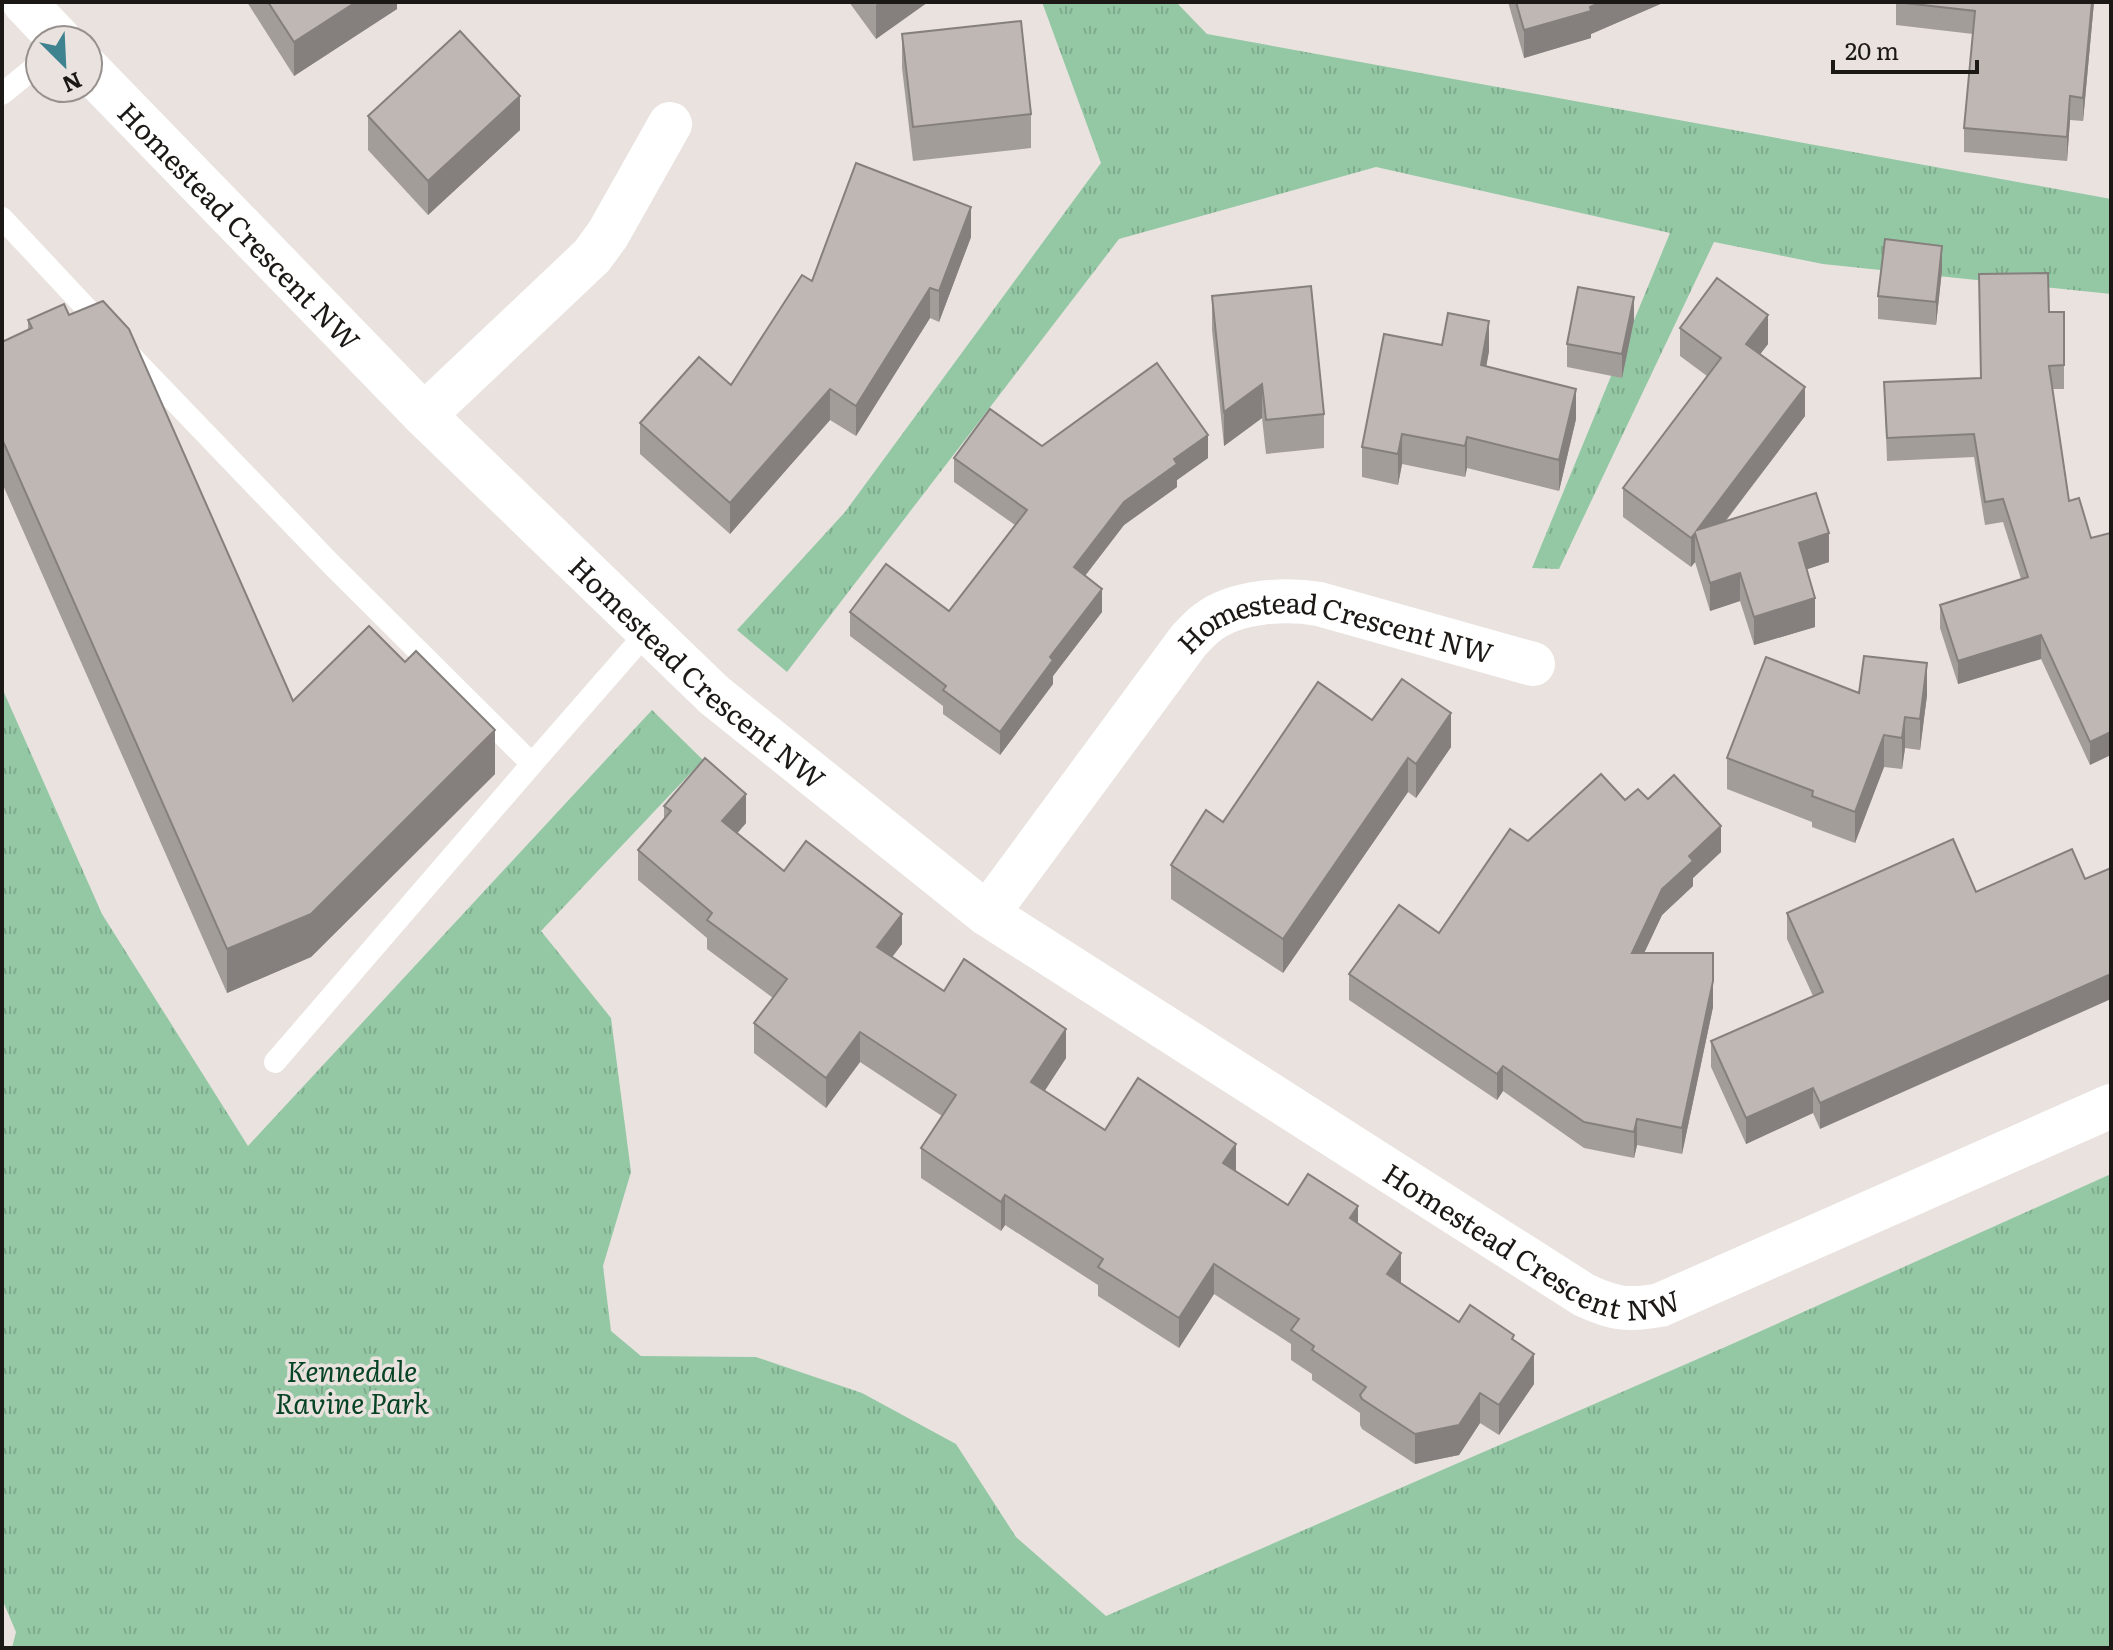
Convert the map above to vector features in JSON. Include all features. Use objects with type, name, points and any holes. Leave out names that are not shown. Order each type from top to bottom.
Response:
[{"type":"street","points":[[24,2],[45,24]]},
{"type":"street","name":"Homestead Crescent NW","points":[[104,85],[424,415],[714,695],[987,914],[1557,1280],[1606,1305],[1630,1311],[1660,1305],[2111,1106]]},
{"type":"street","points":[[424,415],[592,256],[608,234],[670,124]]},
{"type":"street","name":"Homestead Crescent NW","points":[[987,914],[1189,640],[1209,620],[1245,606],[1295,600],[1533,664]]},
{"type":"lane","points":[[2,94],[24,76]]},
{"type":"lane","points":[[2,218],[330,563],[532,764]]},
{"type":"lane","points":[[275,1062],[649,630]]},
{"type":"green space","points":[[1042,2],[1176,2],[1207,34],[2111,199],[2111,294],[1823,264],[1714,242],[1559,569],[1532,568],[1670,233],[1376,167],[1119,239],[787,672],[737,630],[845,512],[1101,163]]},
{"type":"green space","name":"Kennedale Ravine Park","points":[[2,688],[102,914],[248,1146],[652,710],[703,760],[541,931],[611,1018],[631,1172],[603,1266],[611,1331],[641,1356],[756,1357],[862,1393],[956,1444],[1016,1537],[1106,1616],[1723,1348],[2111,1174],[2111,1648],[12,1648],[16,1632],[2,1599]]},
{"type":"building","points":[[268,2],[356,2],[294,42]]},
{"type":"building","points":[[1516,2],[1601,2],[1590,7],[1591,11],[1524,30]]},
{"type":"building","points":[[1896,2],[2092,2],[2083,98],[2070,96],[2067,137],[1964,128],[1975,11]]},
{"type":"building","points":[[1021,21],[1031,114],[913,127],[902,34]]},
{"type":"building","points":[[460,31],[520,96],[428,181],[368,116]]},
{"type":"building","points":[[856,163],[971,207],[939,291],[930,288],[856,406],[830,389],[730,503],[640,423],[699,357],[731,385],[802,275],[812,281]]},
{"type":"building","points":[[1885,239],[1942,246],[1936,302],[1878,296]]},
{"type":"building","points":[[2048,273],[2049,312],[2064,312],[2064,365],[2049,366],[2069,501],[2079,498],[2091,538],[2111,534],[2111,732],[2090,742],[2041,635],[1958,661],[1940,605],[2028,577],[2003,499],[1985,502],[1974,434],[1887,438],[1884,382],[1981,378],[1979,274]]},
{"type":"building","points":[[1717,278],[1768,315],[1746,344],[1805,387],[1697,530],[1816,493],[1829,533],[1799,543],[1815,598],[1754,617],[1740,573],[1710,583],[1695,533],[1691,538],[1623,488],[1721,358],[1680,328]]},
{"type":"building","points":[[1311,286],[1324,414],[1266,420],[1262,384],[1224,412],[1212,296]]},
{"type":"building","points":[[1578,287],[1634,297],[1622,354],[1567,344]]},
{"type":"building","points":[[103,301],[129,329],[293,701],[369,626],[405,662],[416,651],[495,730],[311,914],[227,949],[2,439],[2,342],[32,328],[28,320],[64,304],[69,315]]},
{"type":"building","points":[[1448,313],[1489,321],[1481,365],[1576,389],[1559,460],[1467,437],[1465,446],[1402,434],[1398,454],[1362,447],[1384,334],[1442,345]]},
{"type":"building","points":[[1157,363],[1208,435],[1174,459],[1177,464],[1124,502],[1074,567],[1102,589],[1050,657],[1053,660],[1000,732],[943,690],[946,686],[850,612],[886,564],[949,611],[1027,510],[954,458],[990,409],[1042,446]]},
{"type":"building","points":[[1864,656],[1927,663],[1920,719],[1905,717],[1902,738],[1884,735],[1855,812],[1812,796],[1813,791],[1727,758],[1766,657],[1859,693]]},
{"type":"building","points":[[1402,679],[1451,713],[1416,764],[1408,758],[1283,939],[1171,865],[1206,810],[1223,822],[1318,682],[1372,720]]},
{"type":"building","points":[[705,758],[746,794],[722,821],[784,871],[806,841],[902,914],[877,947],[944,991],[964,959],[1066,1029],[1031,1082],[1105,1130],[1138,1078],[1236,1144],[1223,1163],[1288,1205],[1308,1174],[1358,1206],[1350,1218],[1401,1253],[1387,1274],[1459,1322],[1470,1305],[1514,1335],[1512,1339],[1534,1354],[1499,1405],[1480,1393],[1459,1425],[1415,1434],[1362,1399],[1360,1395],[1366,1387],[1312,1350],[1314,1346],[1291,1330],[1299,1319],[1214,1264],[1179,1318],[1098,1267],[1103,1259],[1005,1195],[1001,1202],[921,1148],[956,1095],[860,1032],[826,1078],[754,1023],[787,979],[707,920],[712,913],[638,850],[671,811],[664,806]]},
{"type":"building","points":[[1601,774],[1625,800],[1638,789],[1648,799],[1674,775],[1721,826],[1689,856],[1693,861],[1662,889],[1632,953],[1713,953],[1713,981],[1682,1128],[1637,1119],[1634,1132],[1584,1122],[1503,1066],[1497,1074],[1349,974],[1399,905],[1439,933],[1510,829],[1528,841]]},
{"type":"building","points":[[1953,839],[1976,892],[2072,849],[2085,879],[2111,868],[2111,974],[1820,1103],[1813,1088],[1746,1118],[1711,1041],[1823,992],[1787,913]]}]
